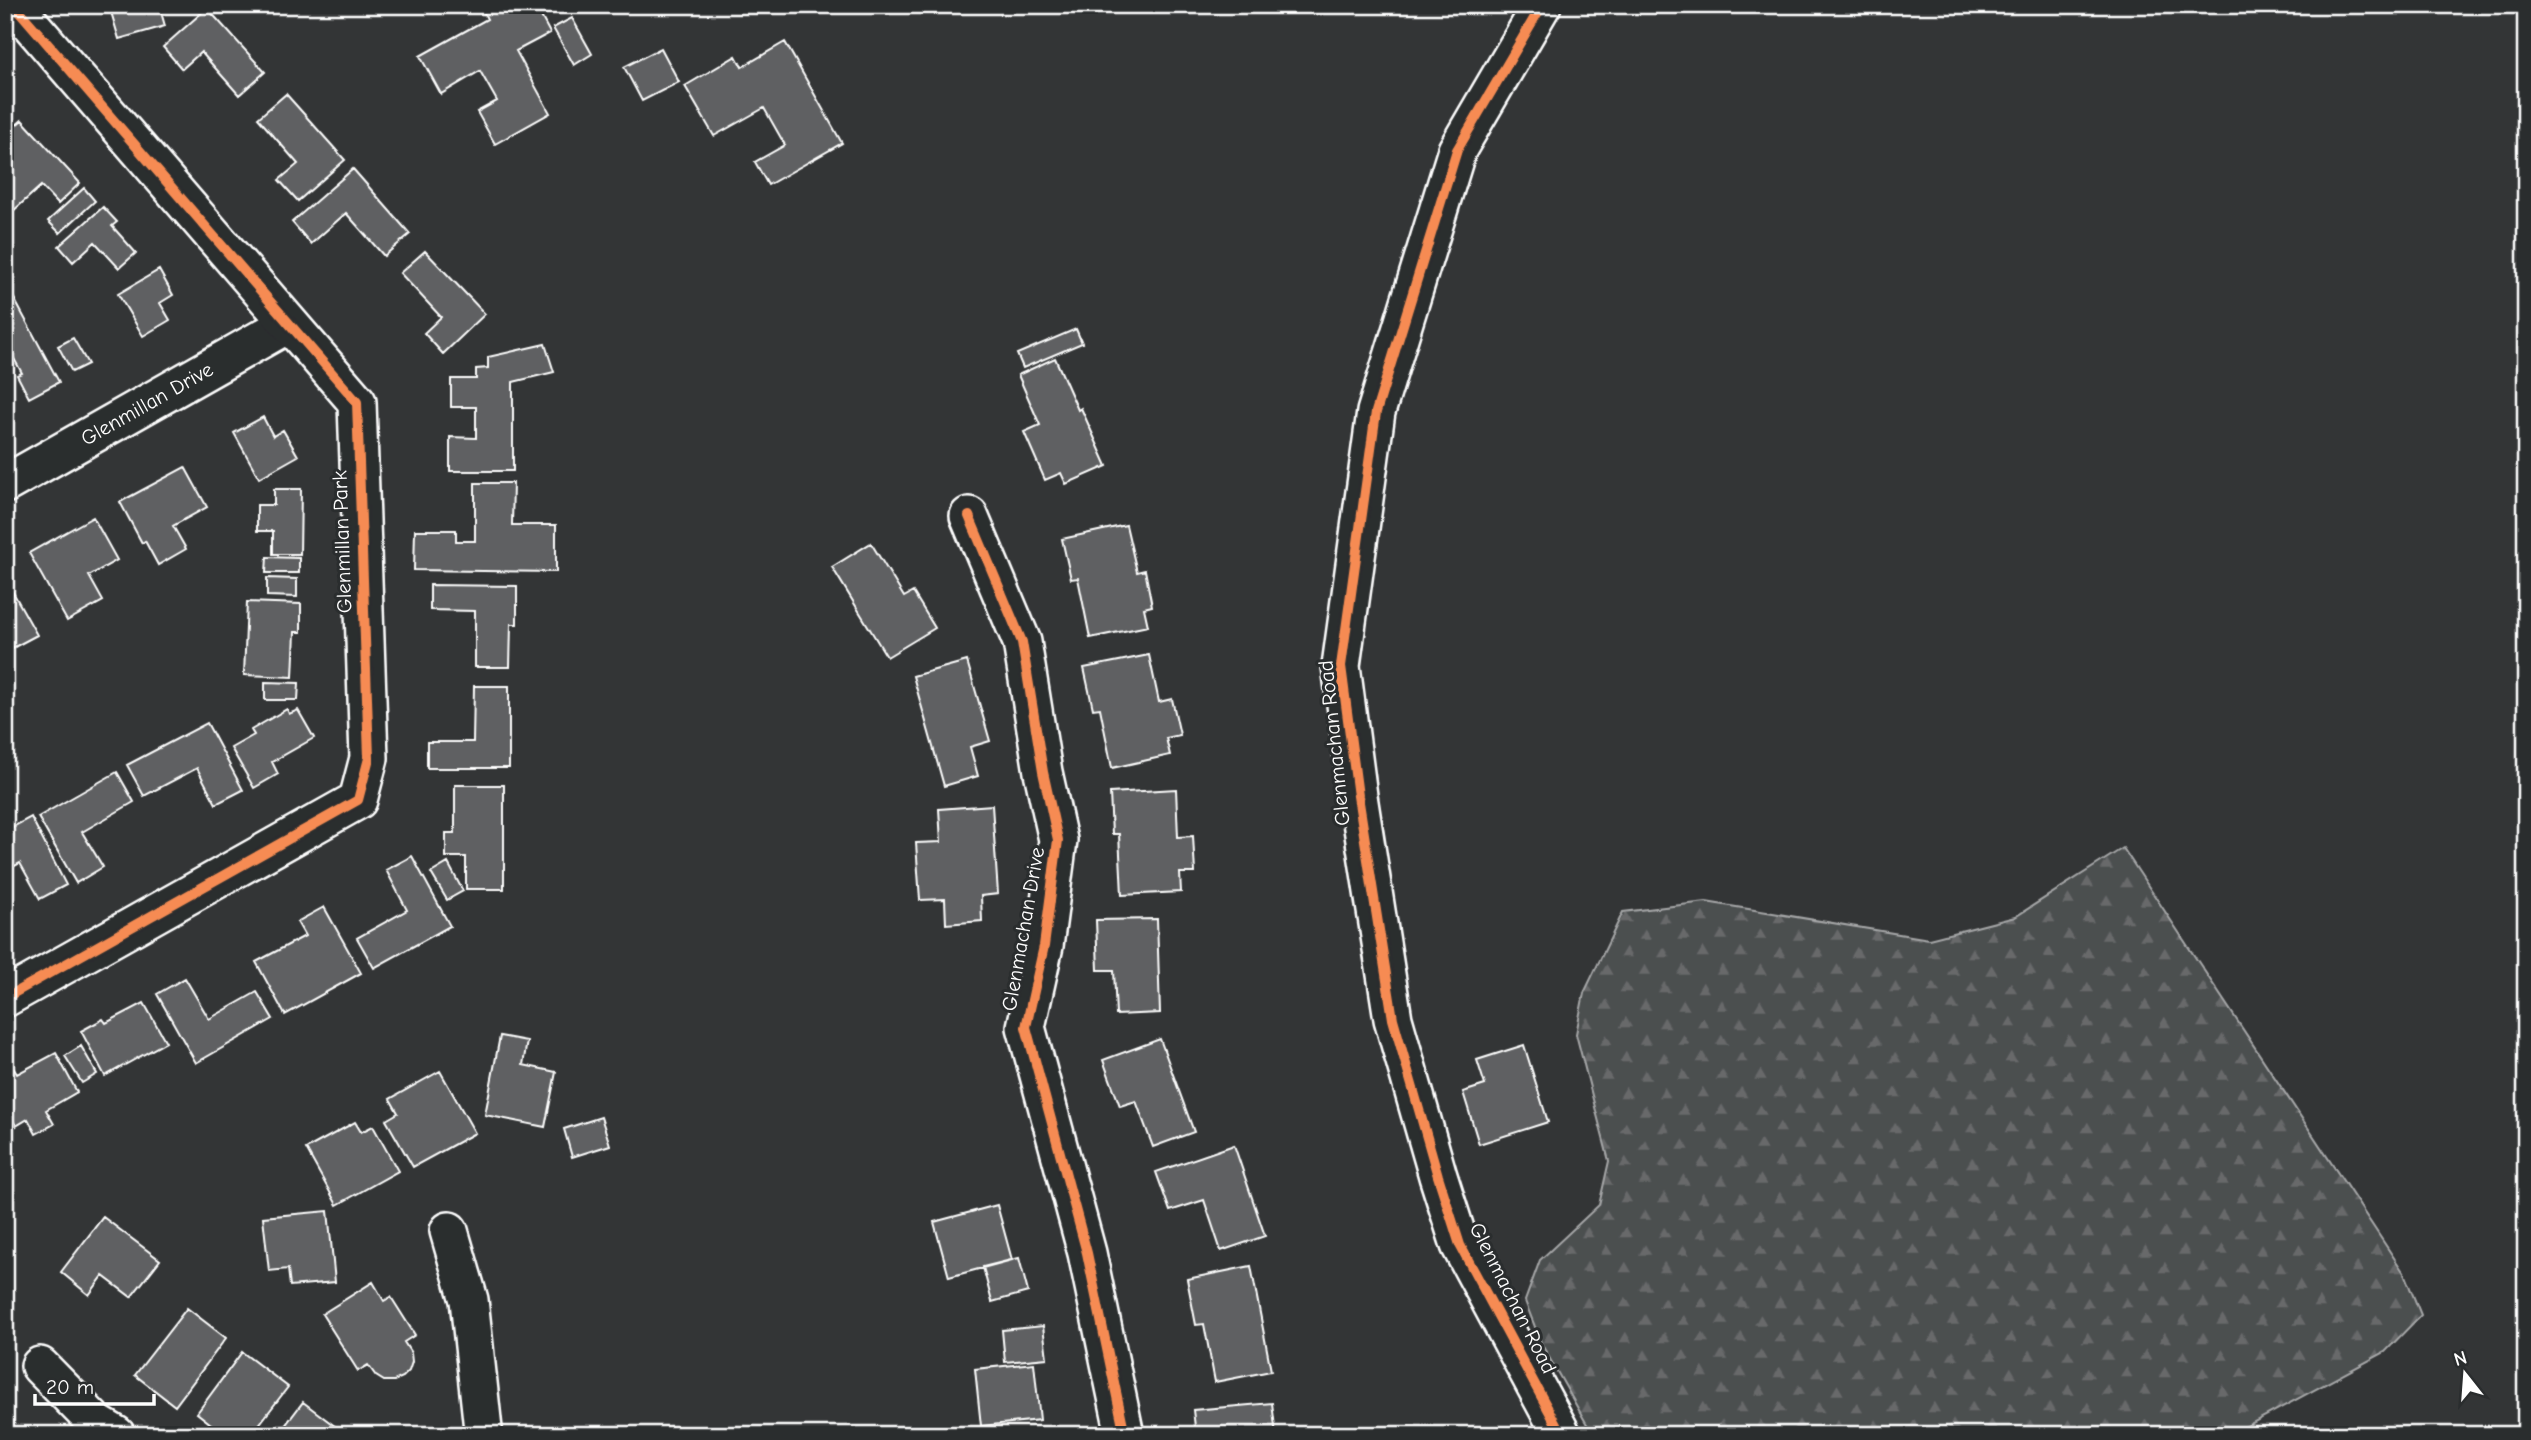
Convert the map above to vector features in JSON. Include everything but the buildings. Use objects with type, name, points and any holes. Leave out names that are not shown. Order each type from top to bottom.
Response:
[{"type":"street","name":"Glenmillan Park","points":[[5,998],[358,800],[369,758],[357,402],[14,5]]},
{"type":"street","name":"Glenmachan Road","points":[[1542,5],[1457,150],[1376,412],[1341,666],[1393,1019],[1460,1245],[1562,1435]]},
{"type":"street","name":"Glenmillan Drive","points":[[5,484],[288,324]]},
{"type":"street","name":"Glenmachan Drive","points":[[969,516],[1022,642],[1043,772],[1058,840],[1044,946],[1026,1027],[1087,1253],[1125,1435]]},
{"type":"street","points":[[449,1231],[469,1300],[483,1429],[480,1435]]},
{"type":"street","points":[[40,1366],[96,1423],[116,1435]]},
{"type":"green space","points":[[2123,848],[2404,1273],[2421,1315],[2385,1352],[2230,1435],[1593,1435],[1542,1345],[1525,1301],[1540,1260],[1599,1205],[1609,1161],[1576,1034],[1584,993],[1623,912],[1706,902],[1929,939],[2015,917]]},
{"type":"cycle path","points":[[5,998],[358,800],[369,758],[357,402],[14,5]]},
{"type":"cycle path","points":[[1542,5],[1457,150],[1376,412],[1341,666],[1358,796],[1393,1019],[1438,1176],[1460,1245],[1562,1435]]},
{"type":"cycle path","points":[[969,516],[1022,642],[1043,772],[1058,840],[1044,946],[1026,1027],[1087,1253],[1125,1435]]}]
